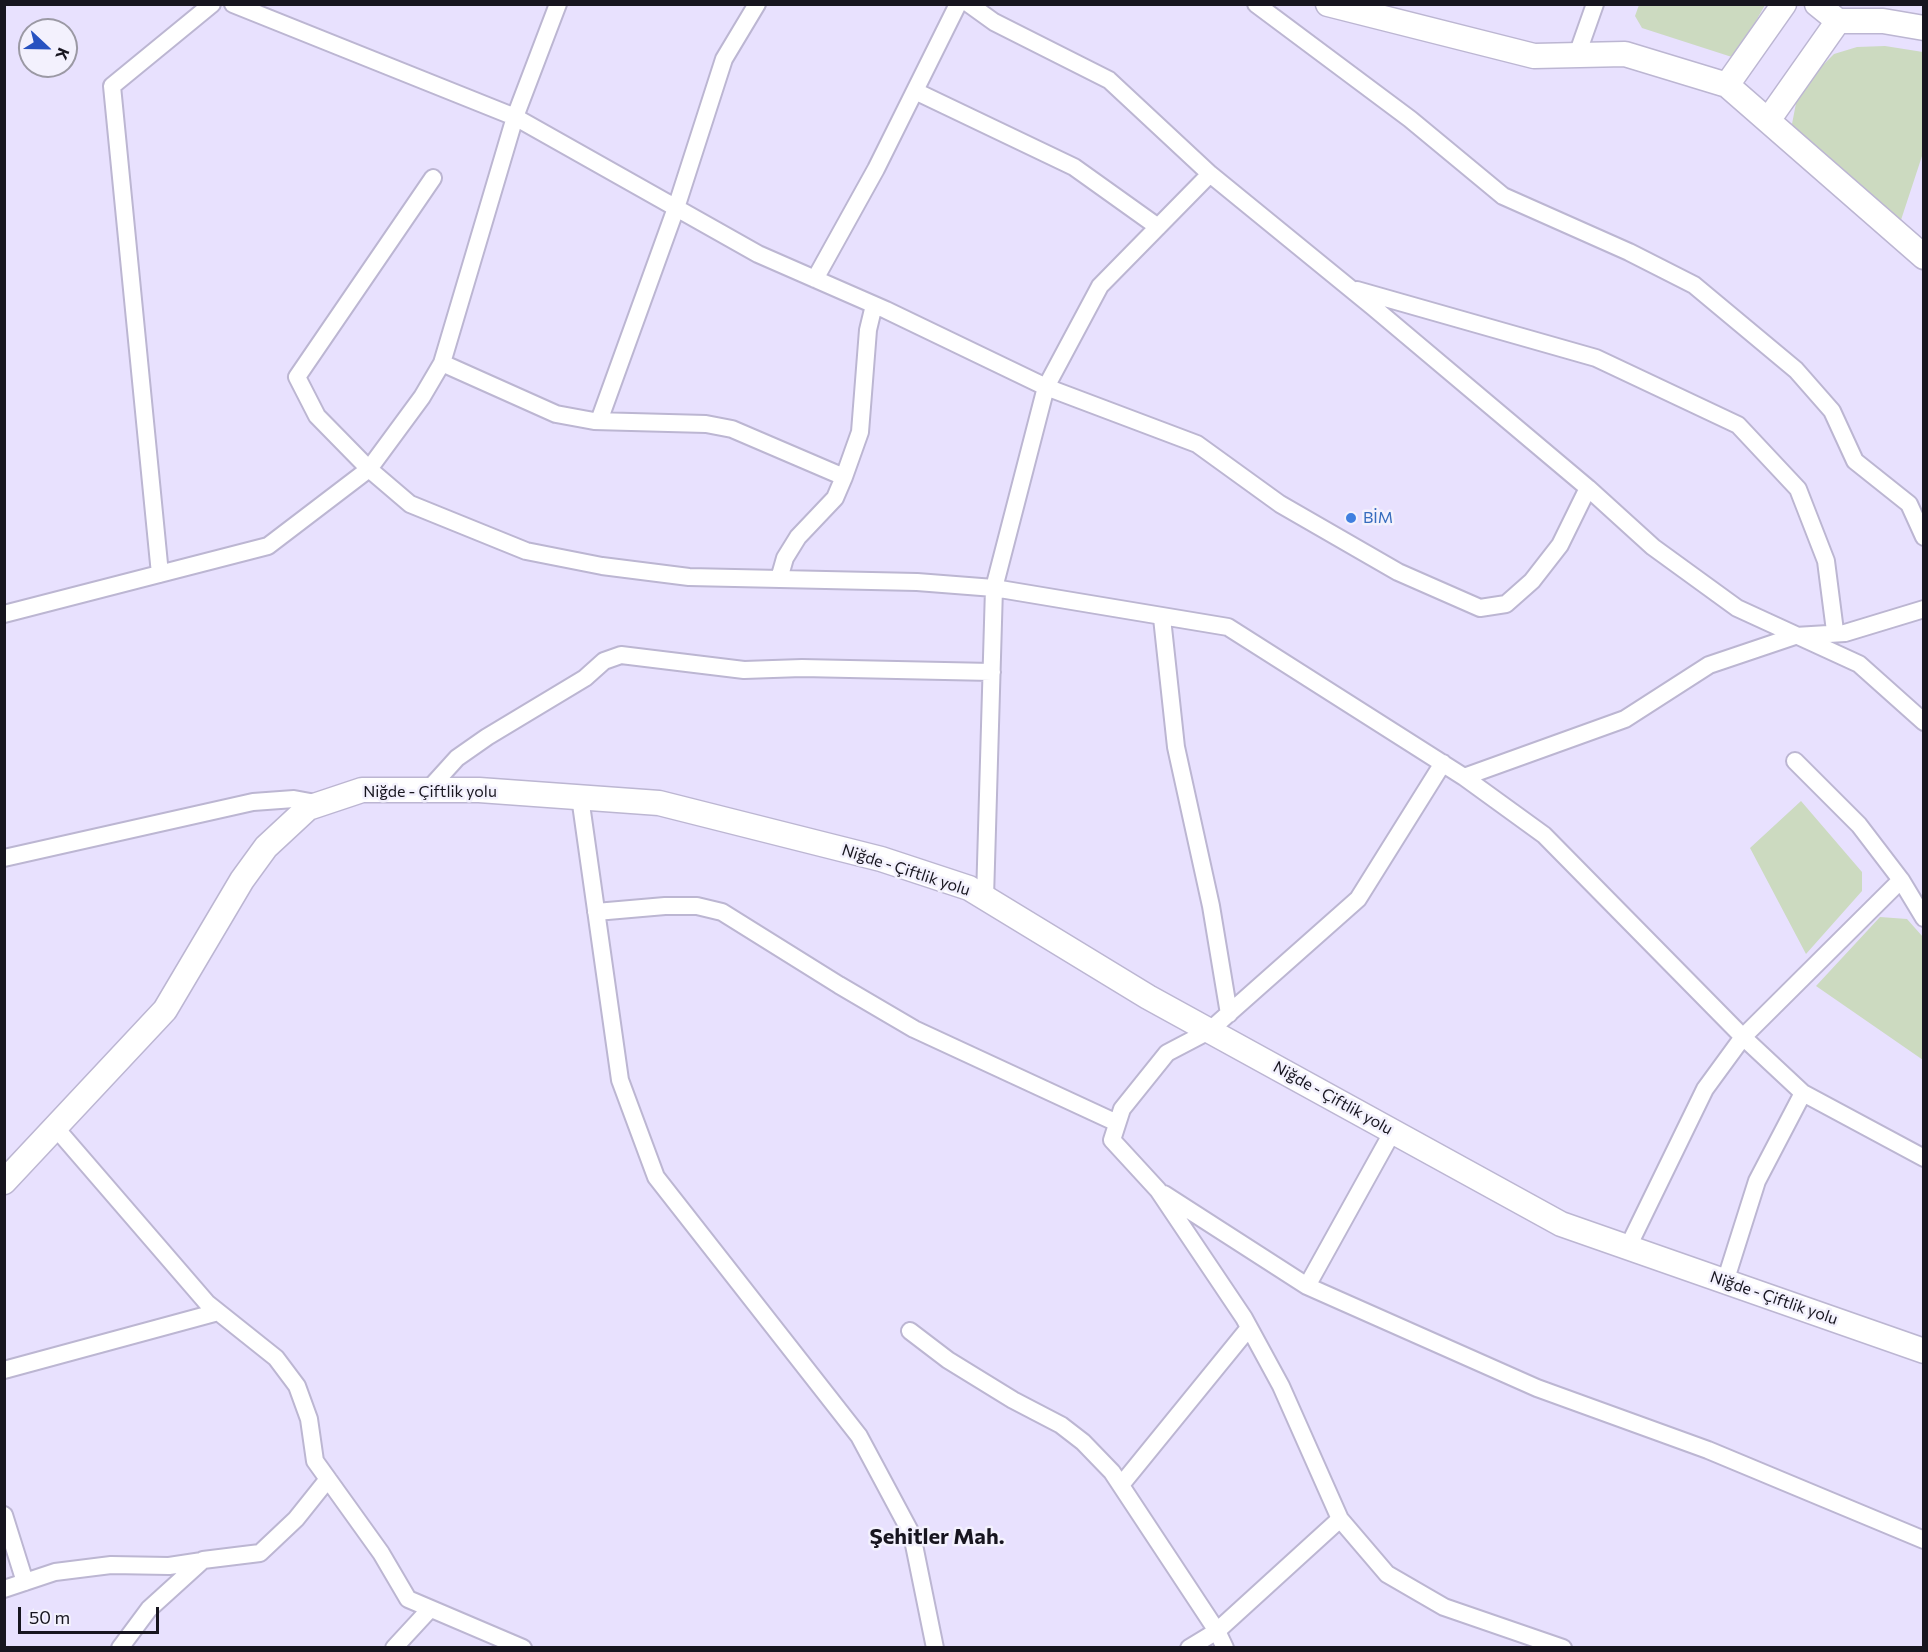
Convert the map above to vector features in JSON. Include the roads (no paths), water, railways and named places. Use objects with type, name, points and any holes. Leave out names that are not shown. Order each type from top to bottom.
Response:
[{"type":"main road","points":[[1328,4],[1534,56],[1625,54],[1727,85],[1769,119],[1923,257]]},
{"type":"main road","points":[[1727,85],[1784,4]]},
{"type":"main road","points":[[1817,4],[1838,21]]},
{"type":"main road","points":[[1769,119],[1838,21],[1887,13],[1923,28]]},
{"type":"main road","name":"Niğde - Çiftlik yolu","points":[[4,1182],[165,1010],[242,880],[266,847],[308,808],[362,790],[479,790],[659,803],[881,859],[969,888],[1148,997],[1561,1224],[1923,1351]]},
{"type":"street","points":[[160,574],[112,86],[212,4]]},
{"type":"street","points":[[233,4],[515,117],[758,254],[874,305],[1046,387],[1197,444],[1281,504],[1398,572],[1480,608],[1506,604],[1532,581],[1560,545],[1588,488]]},
{"type":"street","points":[[4,614],[268,546],[369,469],[422,397],[442,363],[515,117],[558,4]]},
{"type":"street","points":[[599,422],[676,208],[724,59],[758,4]]},
{"type":"street","points":[[815,279],[876,169],[958,4]]},
{"type":"street","points":[[969,4],[994,22],[1110,80],[1210,174],[1588,488],[1653,547],[1737,608],[1859,664],[1923,722]]},
{"type":"street","points":[[1256,4],[1410,119],[1503,196],[1629,252],[1694,285],[1796,370],[1832,411],[1855,461],[1909,504],[1923,537]]},
{"type":"street","points":[[1577,55],[1595,4]]},
{"type":"street","points":[[915,91],[1074,167],[1158,227]]},
{"type":"street","points":[[985,898],[994,588],[1046,387],[1100,286],[1210,174]]},
{"type":"street","points":[[433,178],[297,377],[317,416],[369,469],[410,504],[526,551],[602,566],[689,577],[916,582],[994,588],[1162,618],[1228,627],[1464,777],[1544,835],[1743,1037],[1803,1093],[1923,1158]]},
{"type":"street","points":[[1349,288],[1596,358],[1738,425],[1798,489],[1826,561],[1835,631]]},
{"type":"street","points":[[779,579],[785,558],[798,537],[835,498],[860,432],[868,330],[874,305]]},
{"type":"street","points":[[442,363],[556,414],[599,422],[706,424],[732,429],[844,477]]},
{"type":"street","points":[[1464,777],[1625,719],[1709,665],[1795,636],[1835,631],[1845,633],[1923,609]]},
{"type":"street","points":[[1162,618],[1176,747],[1211,906],[1229,1014]]},
{"type":"street","points":[[428,790],[458,758],[487,737],[585,678],[604,661],[621,655],[744,670],[802,668],[992,672]]},
{"type":"street","points":[[1795,761],[1859,825],[1901,880],[1923,918]]},
{"type":"street","points":[[1443,764],[1358,899],[1209,1031],[1167,1053],[1122,1109],[1112,1140],[1158,1190],[1244,1318],[1281,1386],[1340,1519],[1387,1574],[1444,1607],[1563,1647]]},
{"type":"street","points":[[580,797],[620,1080],[656,1177],[859,1436],[912,1535],[935,1647]]},
{"type":"street","points":[[4,858],[253,802],[294,799],[321,804]]},
{"type":"street","points":[[1628,1247],[1705,1089],[1743,1037],[1901,880]]},
{"type":"street","points":[[596,912],[676,906],[697,906],[722,912],[839,986],[914,1029],[1117,1124]]},
{"type":"street","points":[[1725,1281],[1757,1182],[1803,1093]]},
{"type":"street","points":[[56,1127],[207,1303],[276,1358],[297,1386],[309,1419],[315,1461],[381,1553],[408,1599],[524,1647]]},
{"type":"street","points":[[1308,1286],[1393,1131]]},
{"type":"street","points":[[1158,1190],[1308,1286],[1537,1388],[1708,1450],[1923,1540]]},
{"type":"street","points":[[8,1364],[218,1312]]},
{"type":"street","points":[[1121,1485],[1248,1329]]},
{"type":"street","points":[[910,1330],[948,1360],[1013,1400],[1061,1425],[1091,1450],[1121,1485],[1217,1631],[1225,1647]]},
{"type":"street","points":[[4,1589],[55,1572],[111,1565],[169,1566],[260,1553],[296,1519],[328,1479]]},
{"type":"street","points":[[4,1515],[25,1582]]},
{"type":"street","points":[[1190,1647],[1217,1631],[1340,1519]]},
{"type":"street","points":[[120,1647],[149,1609],[203,1560]]},
{"type":"street","points":[[394,1647],[430,1609]]},
{"type":"place","name":"BİM","points":[[1351,518]]},
{"type":"district","name":"Şehitler Mah.","points":[[937,1537]]}]
